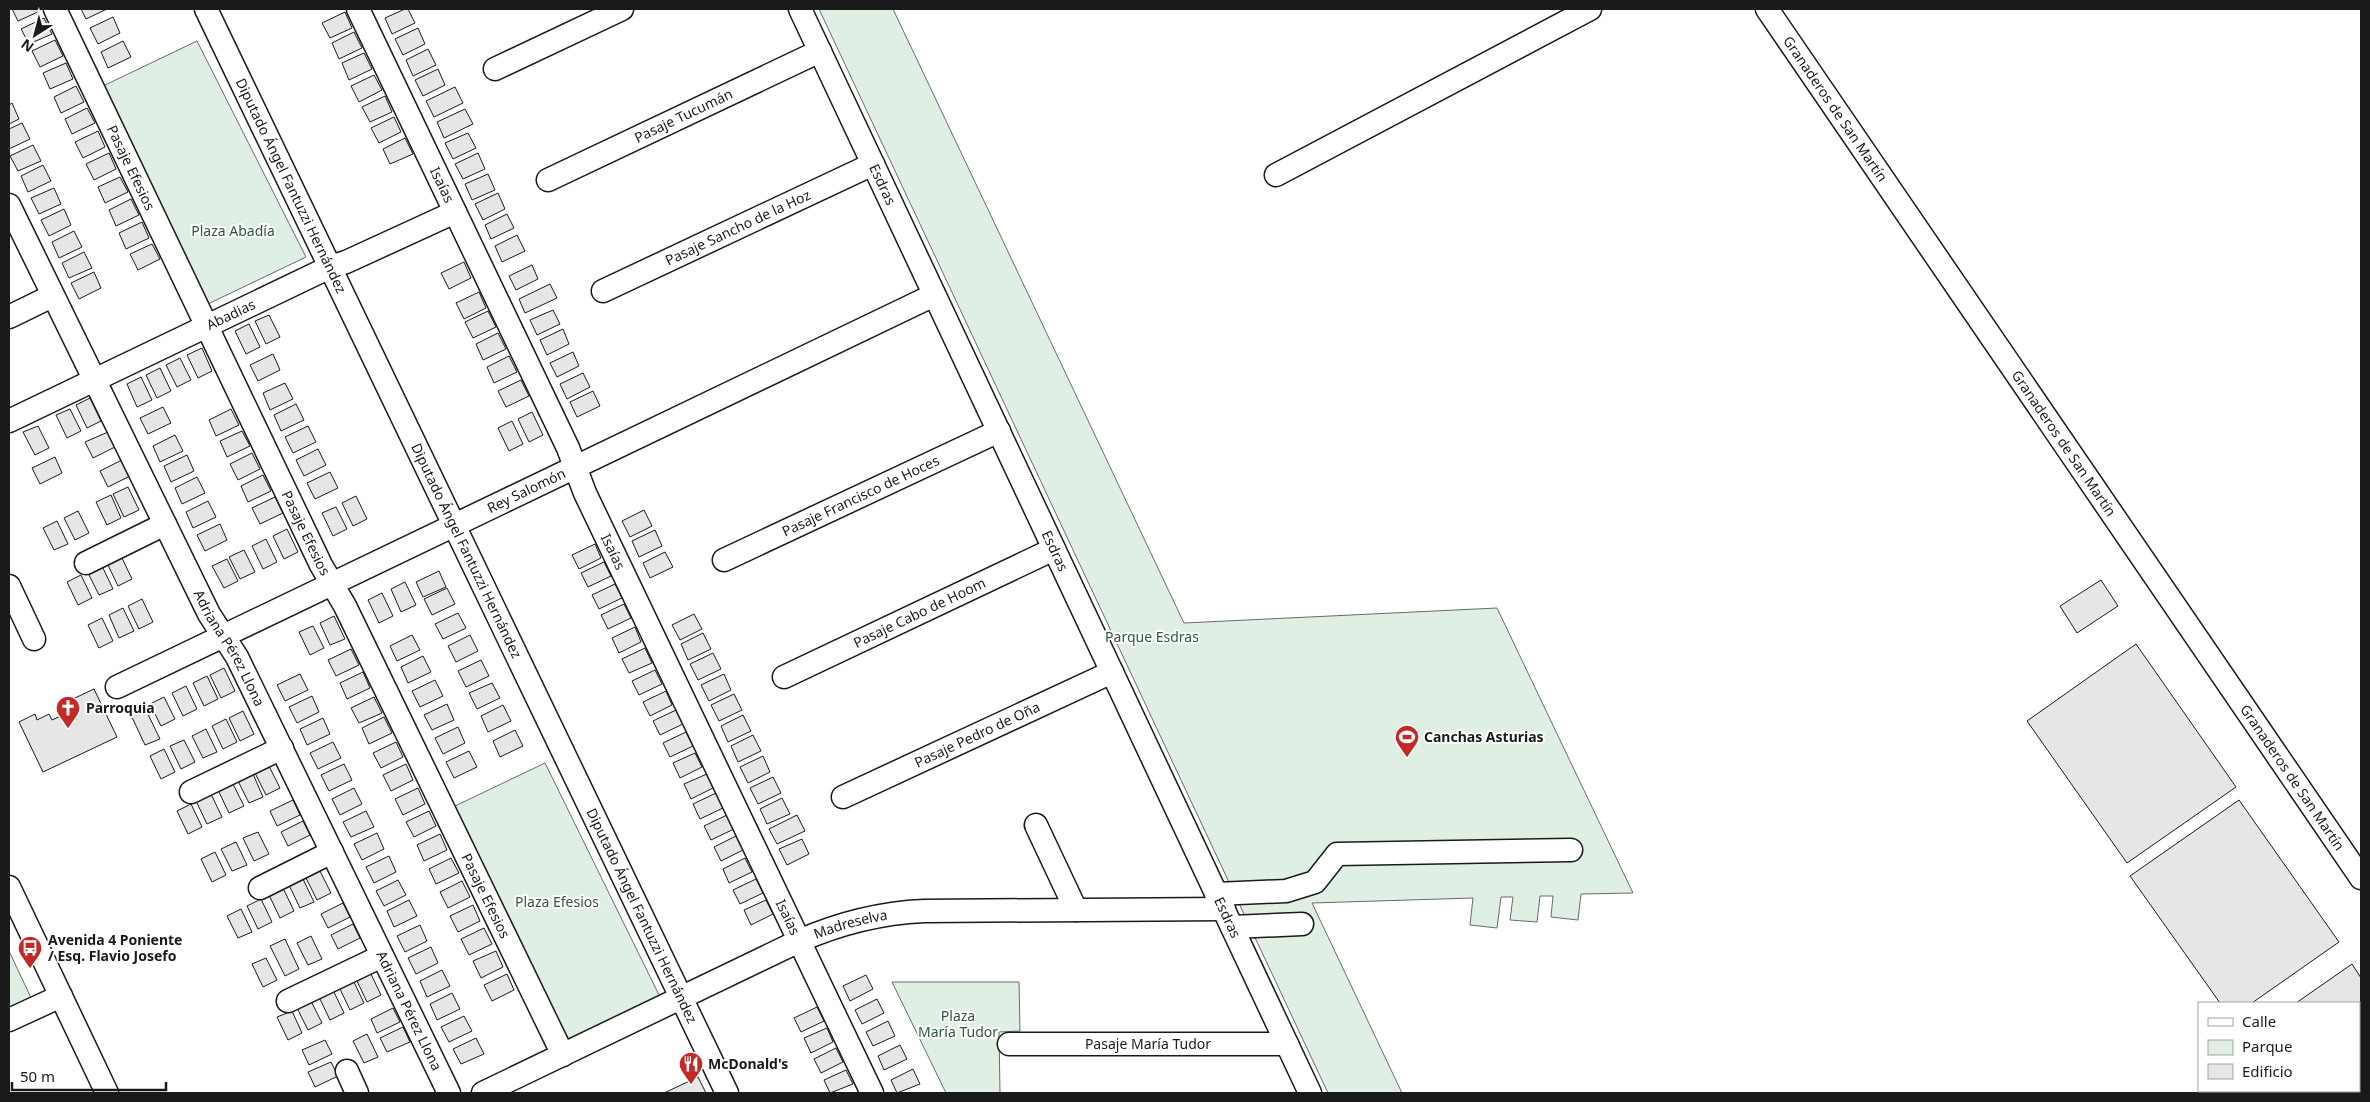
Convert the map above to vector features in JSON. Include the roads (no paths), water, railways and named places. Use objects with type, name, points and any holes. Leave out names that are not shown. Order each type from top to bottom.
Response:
[{"type":"street","name":"Pasaje Efesios","points":[[55,9],[332,584],[563,1055]]},
{"type":"street","name":"Isaías","points":[[358,9],[568,448],[585,493],[872,1093]]},
{"type":"street","points":[[495,69],[622,9]]},
{"type":"street","name":"Esdras","points":[[800,9],[1310,1093]]},
{"type":"street","points":[[1276,175],[1590,9]]},
{"type":"street","name":"Granaderos de San Martín","points":[[1767,9],[2361,878]]},
{"type":"street","name":"Diputado Ángel Fantuzzi Hernández","points":[[214,11],[330,267],[727,1093]]},
{"type":"street","name":"Pasaje Tucumán","points":[[548,180],[820,51]]},
{"type":"street","name":"Pasaje Sancho de la Hoz","points":[[603,291],[873,164]]},
{"type":"street","name":"Abadias","points":[[9,421],[330,267],[346,262],[455,212]]},
{"type":"street","name":"Adriana Pérez Llona","points":[[11,213],[209,614],[237,657],[448,1093]]},
{"type":"street","name":"Rey Salomón","points":[[117,687],[934,295]]},
{"type":"street","points":[[9,317],[52,296]]},
{"type":"street","name":"Pasaje Francisco de Hoces","points":[[724,560],[999,431]]},
{"type":"street","points":[[86,563],[165,524]]},
{"type":"street","name":"Pasaje Cabo de Hoom","points":[[784,678],[1054,549]]},
{"type":"street","points":[[9,586],[34,639]]},
{"type":"street","name":"Pasaje Pedro de Oña","points":[[843,797],[1112,672]]},
{"type":"street","points":[[191,792],[282,748]]},
{"type":"street","points":[[1036,826],[1076,910]]},
{"type":"street","name":"Madreselva","points":[[1224,910],[1316,882],[1337,854],[1571,850]]},
{"type":"street","points":[[260,888],[332,852]]},
{"type":"street","points":[[9,887],[107,1093]]},
{"type":"street","name":"Madreselva","points":[[483,1093],[799,941],[853,920],[904,912],[1224,910],[1302,924]]},
{"type":"street","points":[[288,1001],[382,956]]},
{"type":"street","points":[[9,1020],[61,996]]},
{"type":"street","name":"Pasaje María Tudor","points":[[1009,1044],[1287,1044]]},
{"type":"street","points":[[347,1071],[357,1093]]},
{"type":"place","name":"Parroquia","points":[[68,729]]},
{"type":"place","name":"Canchas Asturias","points":[[1407,758]]},
{"type":"place","name":"Avenida 4 Poniente / Esq. Flavio Josefo","points":[[30,969]]},
{"type":"place","name":"McDonald's","points":[[691,1085]]},
{"type":"park label","name":"Plaza Abadía","points":[[233,231]]},
{"type":"park label","name":"Parque Esdras","points":[[1152,637]]},
{"type":"park label","name":"Plaza Efesios","points":[[557,902]]},
{"type":"park label","name":"Plaza María Tudor","points":[[958,1024]]}]
